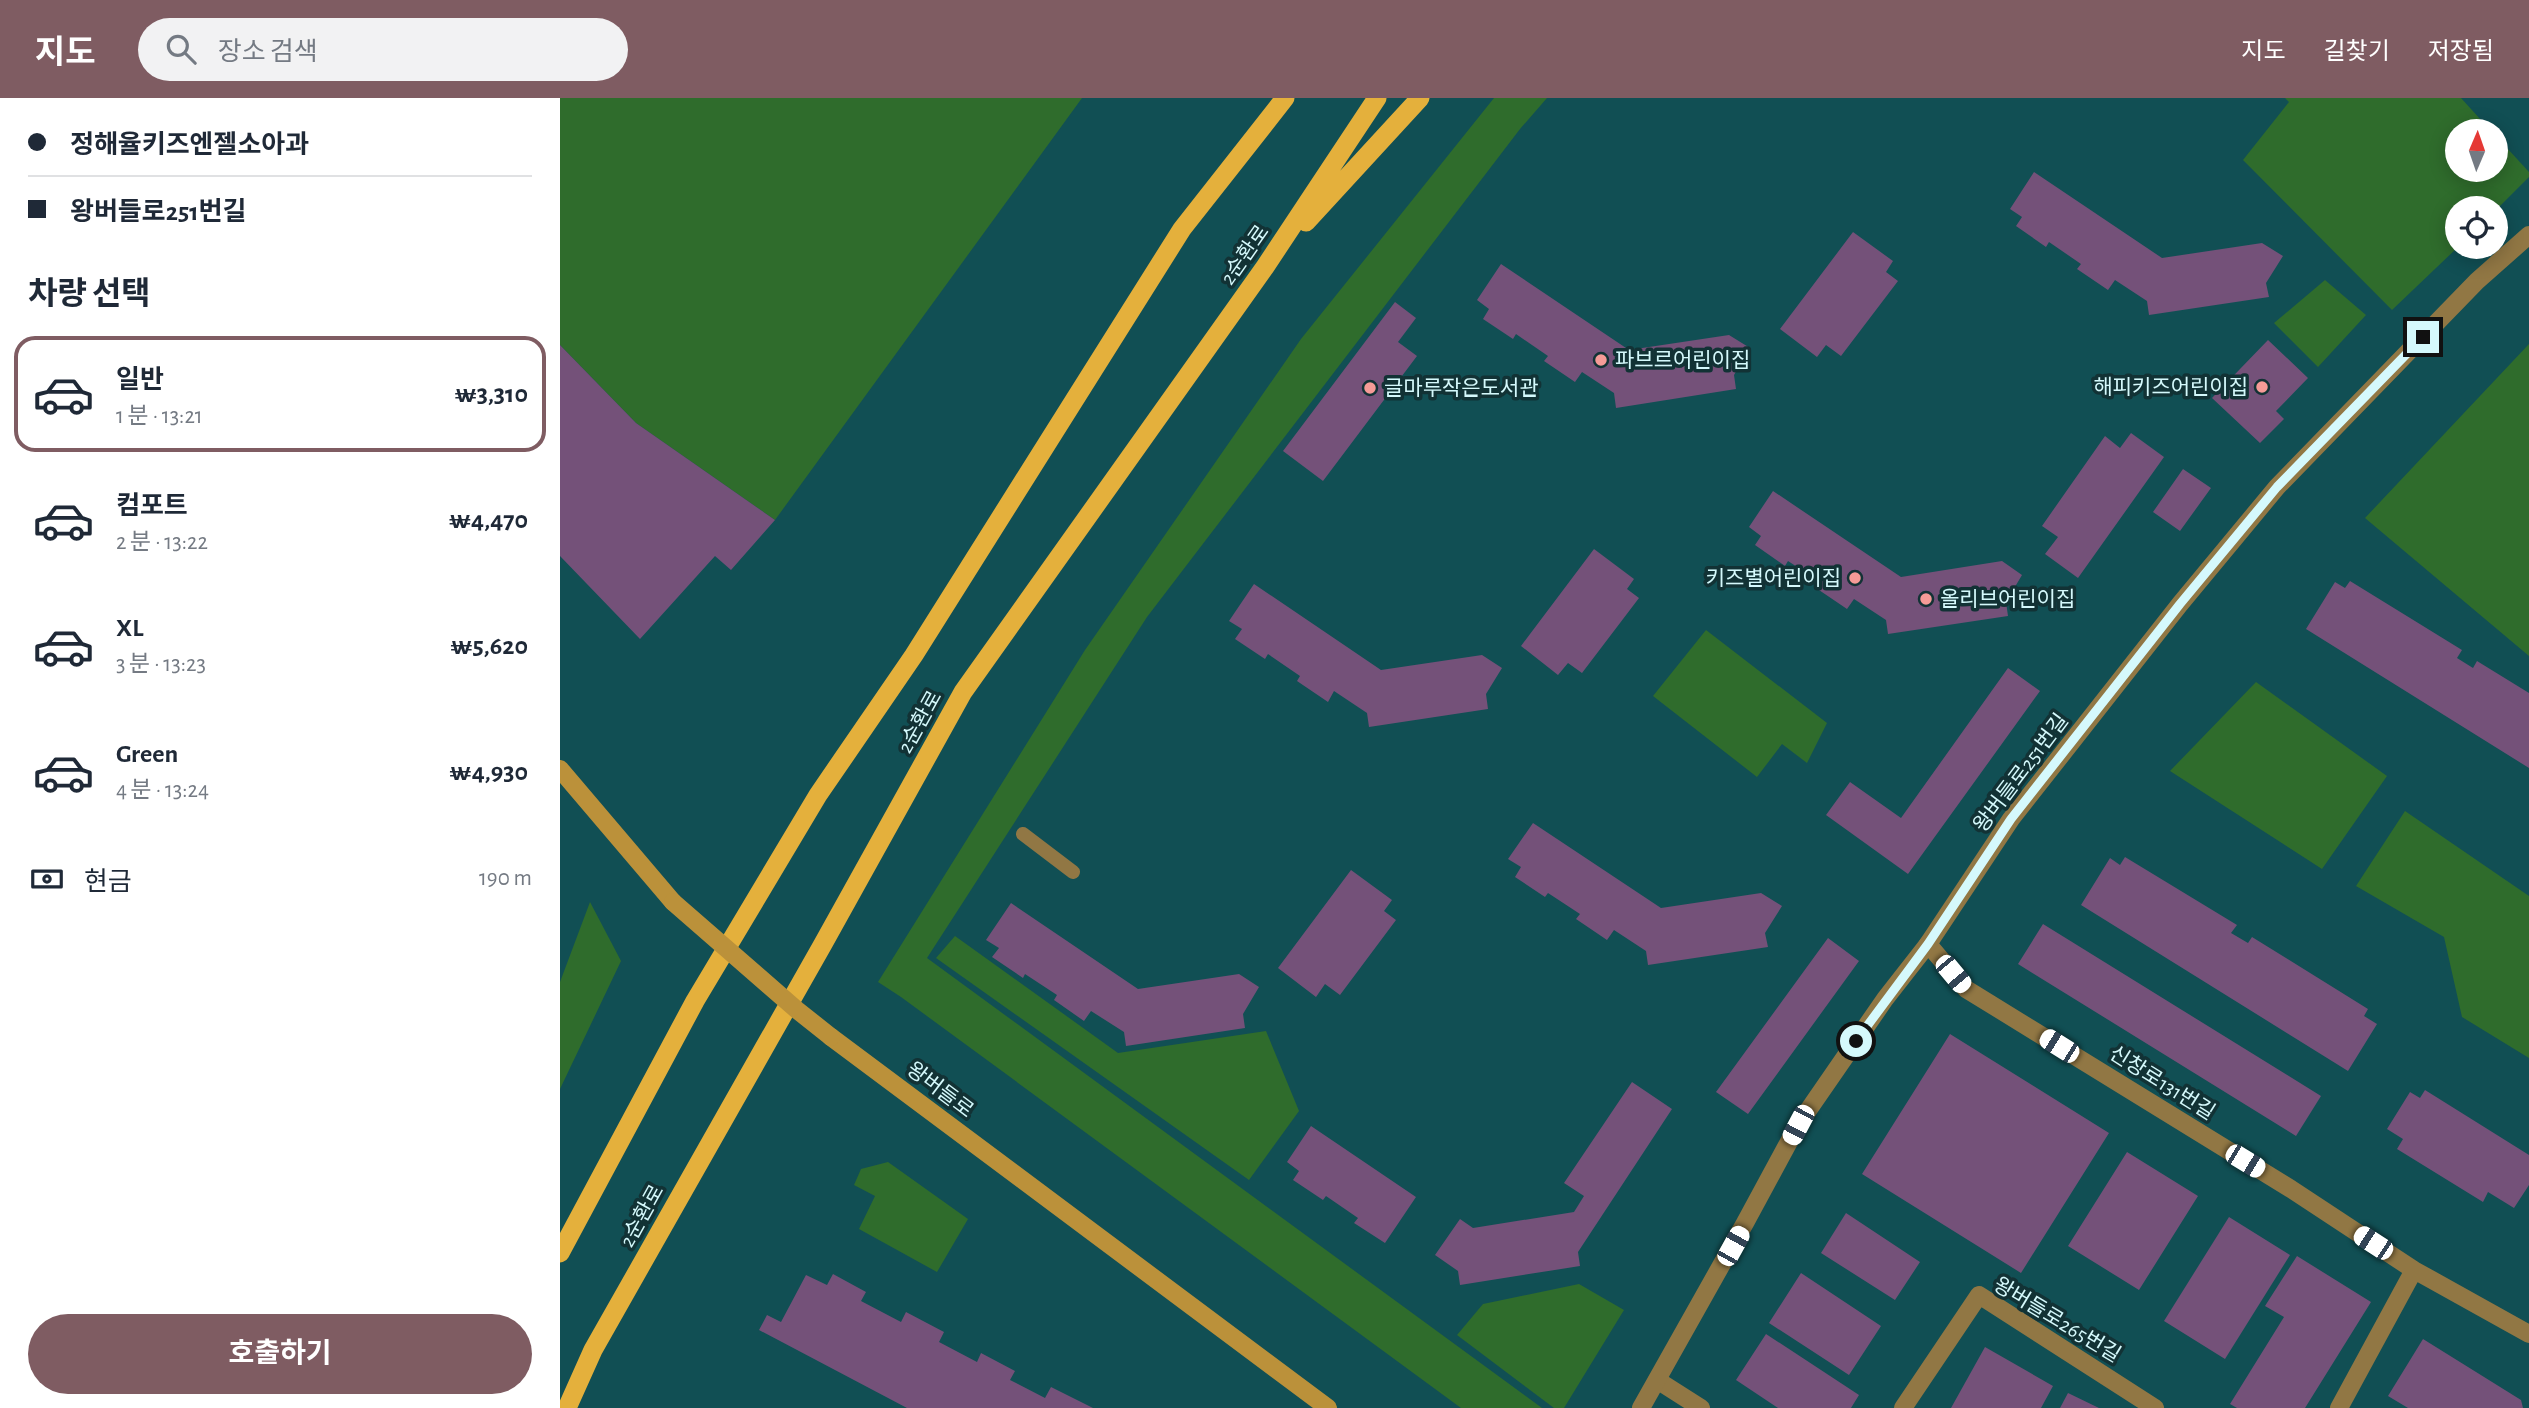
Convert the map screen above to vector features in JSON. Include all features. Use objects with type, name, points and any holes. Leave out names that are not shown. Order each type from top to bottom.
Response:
[{"type":"highway","points":[[1182,229],[1270,98]]},
{"type":"highway","name":"2순환로","points":[[560,1253],[695,1001],[818,796],[914,655],[1182,229],[1286,98]]},
{"type":"highway","name":"2순환로","points":[[567,1408],[593,1350],[963,692],[1265,267],[1377,98]]},
{"type":"highway","points":[[1265,267],[1420,98]]},
{"type":"main road","name":"왕버들로","points":[[560,769],[673,902],[797,1010],[1328,1408]]},
{"type":"street","name":"왕버들로251번길","points":[[1642,1408],[1798,1125],[1885,999],[1928,944],[2011,819],[2277,487],[2477,281],[2529,235]]},
{"type":"street","name":"신창로131번길","points":[[1928,944],[1966,989],[2291,1189],[2414,1270],[2529,1334]]},
{"type":"street","points":[[2339,1408],[2414,1270]]},
{"type":"street","name":"왕버들로265번길","points":[[1903,1408],[1979,1295],[2155,1408]]},
{"type":"street","points":[[1657,1380],[1701,1408]]},
{"type":"lane","points":[[1023,834],[1073,872]]},
{"type":"green space","points":[[560,98],[1082,98],[775,520],[636,423],[560,345]]},
{"type":"green space","points":[[1494,98],[1547,98],[1520,129],[1147,617],[927,958],[1542,1408],[1461,1408],[878,982],[1085,650],[1301,339]]},
{"type":"green space","points":[[2285,98],[2461,98],[2480,119],[2445,119],[2445,182],[2508,182],[2508,149],[2529,172],[2529,177],[2508,198],[2445,196],[2445,259],[2392,310],[2243,160],[2289,102]]},
{"type":"green space","points":[[2325,280],[2366,315],[2318,367],[2274,323]]},
{"type":"green space","points":[[2529,344],[2529,656],[2365,518]]},
{"type":"green space","points":[[1706,630],[1827,723],[1807,763],[1782,744],[1757,777],[1653,696]]},
{"type":"green space","points":[[2256,682],[2387,776],[2322,869],[2170,771]]},
{"type":"green space","points":[[2405,811],[2529,896],[2529,1058],[2462,1017],[2444,937],[2356,886]]},
{"type":"green space","points":[[590,902],[621,961],[560,1089],[560,982]]},
{"type":"green space","points":[[955,936],[1118,1053],[1266,1031],[1299,1111],[1249,1180],[936,958]]},
{"type":"green space","points":[[888,1162],[968,1219],[937,1272],[859,1229],[875,1196],[854,1185],[861,1169]]},
{"type":"green space","points":[[1579,1284],[1624,1310],[1564,1408],[1554,1408],[1457,1335],[1483,1304]]},
{"type":"building","points":[[2034,172],[2162,258],[2262,243],[2283,256],[2266,283],[2269,297],[2149,315],[2147,301],[2115,280],[2108,290],[2077,269],[2081,264],[2049,242],[2046,247],[2016,226],[2022,217],[2010,209]]},
{"type":"building","points":[[1853,232],[1893,261],[1886,272],[1898,281],[1841,356],[1826,345],[1817,357],[1780,329]]},
{"type":"building","points":[[1501,264],[1629,350],[1729,335],[1750,348],[1734,375],[1736,389],[1616,408],[1614,393],[1582,372],[1575,382],[1544,361],[1548,356],[1516,334],[1513,339],[1483,319],[1489,309],[1477,300]]},
{"type":"building","points":[[1395,302],[1416,318],[1398,342],[1417,356],[1323,481],[1283,451]]},
{"type":"building","points":[[2268,340],[2308,378],[2276,411],[2284,419],[2260,443],[2212,398]]},
{"type":"building","points":[[560,345],[636,423],[775,520],[731,570],[715,556],[640,639],[560,556]]},
{"type":"building","points":[[2131,433],[2164,457],[2078,578],[2045,554],[2058,537],[2042,526],[2105,436],[2120,448]]},
{"type":"building","points":[[2183,469],[2211,488],[2180,531],[2153,512]]},
{"type":"building","points":[[1773,491],[1901,577],[2002,561],[2022,575],[2006,602],[2008,616],[1888,634],[1886,620],[1854,599],[1847,609],[1816,588],[1820,582],[1788,561],[1785,566],[1755,545],[1761,536],[1749,527]]},
{"type":"building","points":[[1594,549],[1634,579],[1627,589],[1639,598],[1582,673],[1568,663],[1558,675],[1521,646]]},
{"type":"building","points":[[2350,581],[2462,650],[2457,658],[2473,668],[2477,661],[2529,693],[2529,768],[2306,629],[2335,582],[2345,588]]},
{"type":"building","points":[[1254,584],[1381,670],[1482,655],[1502,668],[1486,694],[1488,709],[1369,727],[1367,713],[1334,691],[1328,702],[1297,681],[1300,676],[1268,654],[1265,659],[1235,639],[1242,629],[1229,621]]},
{"type":"building","points":[[2008,668],[2040,691],[1908,874],[1826,815],[1850,782],[1901,818]]},
{"type":"building","points":[[1533,823],[1661,908],[1761,893],[1782,906],[1765,933],[1768,947],[1648,965],[1646,951],[1614,930],[1607,940],[1576,919],[1580,914],[1548,893],[1545,897],[1515,877],[1521,867],[1508,859]]},
{"type":"building","points":[[2125,857],[2237,925],[2231,933],[2248,943],[2252,937],[2368,1009],[2364,1016],[2377,1024],[2348,1071],[2081,905],[2110,858],[2120,865]]},
{"type":"building","points":[[1351,870],[1392,900],[1384,911],[1396,920],[1340,995],[1325,984],[1316,997],[1278,968]]},
{"type":"building","points":[[1011,903],[1138,989],[1239,974],[1259,987],[1243,1014],[1245,1028],[1126,1046],[1124,1032],[1091,1011],[1084,1021],[1054,1000],[1057,995],[1025,974],[1023,978],[992,957],[999,948],[986,940]]},
{"type":"building","points":[[2043,924],[2321,1096],[2296,1136],[2018,964]]},
{"type":"building","points":[[1828,938],[1859,961],[1748,1114],[1716,1092]]},
{"type":"building","points":[[1950,1034],[2109,1133],[2021,1273],[1862,1174]]},
{"type":"building","points":[[1632,1082],[1672,1109],[1578,1252],[1580,1266],[1460,1285],[1458,1271],[1435,1255],[1460,1219],[1473,1228],[1574,1212],[1584,1196],[1564,1183]]},
{"type":"building","points":[[2425,1090],[2529,1155],[2529,1185],[2514,1208],[2488,1192],[2483,1202],[2397,1149],[2403,1139],[2387,1129],[2410,1092],[2420,1098]]},
{"type":"building","points":[[1311,1126],[1416,1197],[1385,1243],[1354,1223],[1358,1218],[1326,1196],[1323,1200],[1293,1180],[1299,1171],[1287,1162]]},
{"type":"building","points":[[2127,1152],[2198,1196],[2139,1290],[2068,1246]]},
{"type":"building","points":[[1846,1213],[1920,1262],[1895,1300],[1821,1253]]},
{"type":"building","points":[[2229,1217],[2290,1255],[2225,1359],[2164,1321]]},
{"type":"building","points":[[2297,1256],[2371,1302],[2305,1408],[2237,1408],[2230,1404],[2284,1317],[2265,1306]]},
{"type":"building","points":[[1801,1273],[1881,1326],[1849,1375],[1769,1323]]},
{"type":"building","points":[[833,1274],[866,1292],[861,1301],[901,1322],[906,1312],[944,1332],[939,1342],[977,1362],[981,1353],[1015,1371],[1010,1380],[1045,1398],[1051,1387],[1093,1408],[907,1408],[759,1330],[767,1315],[781,1322],[806,1275],[827,1285]]},
{"type":"building","points":[[1766,1334],[1859,1395],[1851,1408],[1778,1408],[1736,1380]]},
{"type":"building","points":[[2423,1339],[2521,1400],[2523,1408],[2408,1408],[2388,1396]]},
{"type":"building","points":[[1985,1347],[2053,1386],[2041,1408],[1951,1408]]},
{"type":"building","points":[[2068,1393],[2099,1408],[2060,1408]]},
{"type":"place","name":"파브르어린이집","points":[[1601,360]]},
{"type":"place","name":"해피키즈어린이집","points":[[2262,387]]},
{"type":"place","name":"글마루작은도서관","points":[[1370,388]]},
{"type":"place","name":"키즈별어린이집","points":[[1855,578]]},
{"type":"place","name":"올리브어린이집","points":[[1926,599]]},
{"type":"route","points":[[1856,1041],[1928,944],[2011,819],[2180,604],[2277,487],[2423,337]]}]
